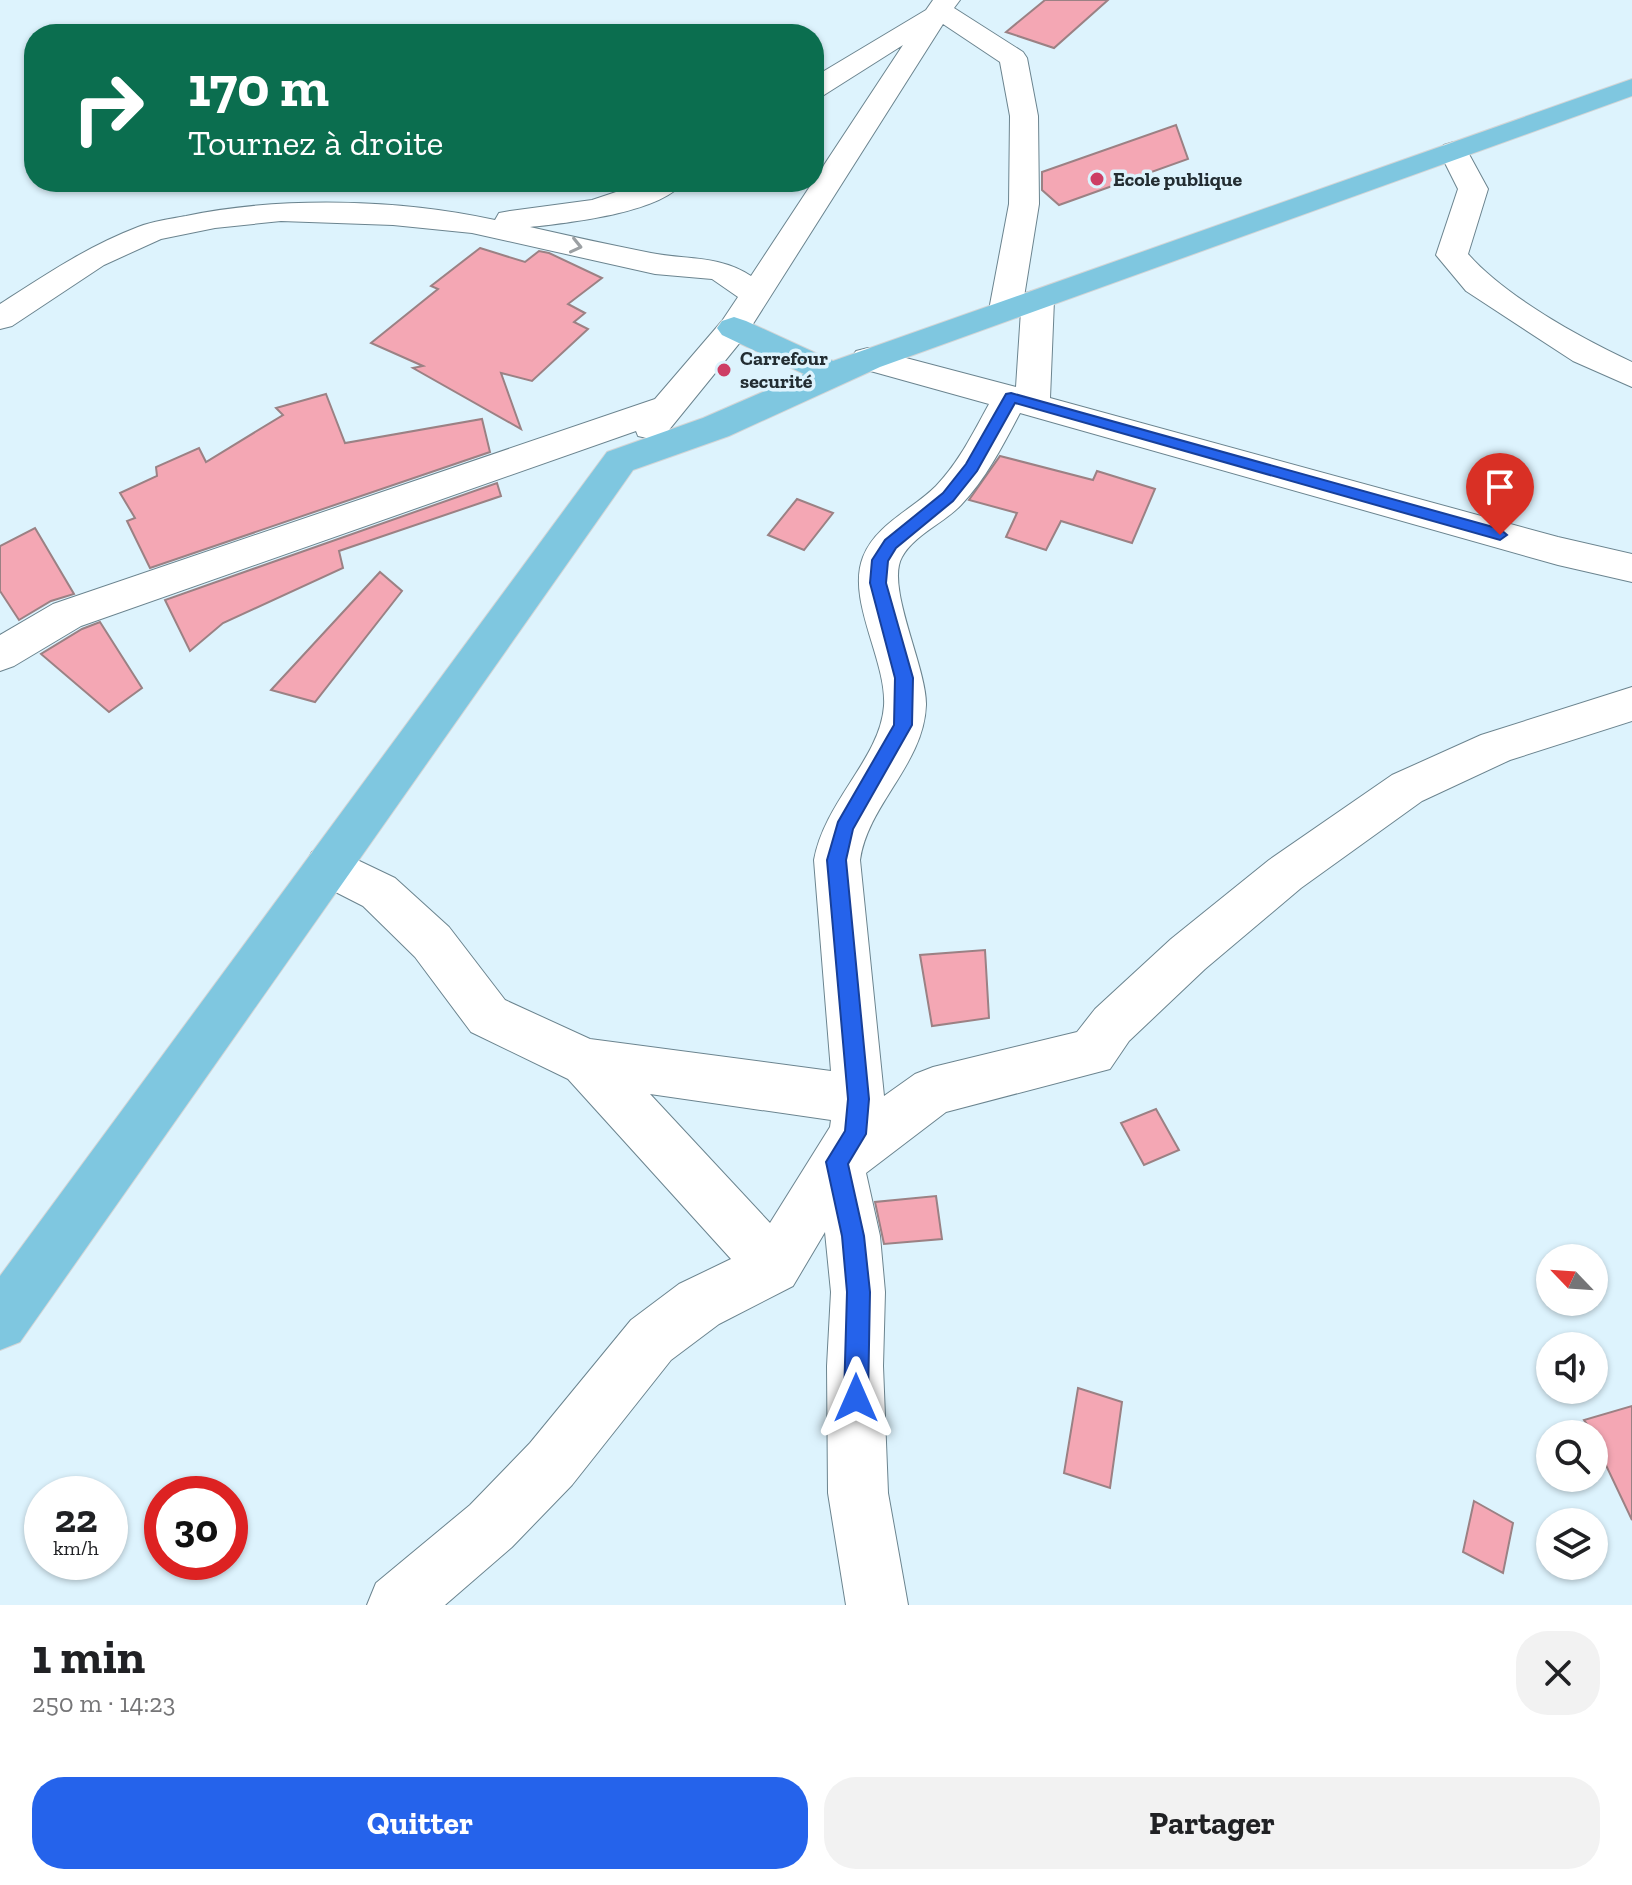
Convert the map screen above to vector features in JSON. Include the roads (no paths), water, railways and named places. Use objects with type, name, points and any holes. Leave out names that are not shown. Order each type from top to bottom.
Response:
[{"type":"main road","points":[[0,1322],[620,461],[716,427],[868,359],[1632,87]]},
{"type":"main road","points":[[734,328],[832,374]]},
{"type":"street","points":[[824,82],[943,5]]},
{"type":"street","points":[[824,189],[943,5]]},
{"type":"street","points":[[943,5],[1013,58],[1024,116],[1024,204],[1005,310]]},
{"type":"street","points":[[1454,151],[1473,189],[1452,255],[1477,284],[1585,353],[1632,376]]},
{"type":"street","points":[[472,224],[617,204],[652,192]]},
{"type":"street","points":[[620,461],[671,406],[734,328],[822,192]]},
{"type":"street","points":[[0,319],[93,258],[152,232],[215,219],[281,212],[393,216],[472,224],[655,264],[696,266],[723,272],[756,294]]},
{"type":"street","points":[[398,1605],[491,1526],[551,1464],[651,1340],[699,1304],[774,1267],[855,1134],[859,1099],[837,860],[844,827],[903,725],[904,678],[878,583],[880,560],[890,544],[948,497],[1022,400],[1038,300]]},
{"type":"street","points":[[868,359],[1558,551],[1632,568]]},
{"type":"street","points":[[0,655],[67,615],[671,406]]},
{"type":"street","points":[[837,1162],[933,1091],[1092,1052],[1112,1025],[1188,954],[1285,874],[1407,788],[1496,747],[1632,704]]},
{"type":"street","points":[[328,866],[379,892],[432,942],[488,1016],[586,1062],[859,1099]]},
{"type":"street","points":[[586,1062],[774,1267]]},
{"type":"street","points":[[837,1162],[853,1236],[858,1292],[855,1366],[858,1493],[877,1605]]},
{"type":"place","name":"Ecole publique","points":[[1097,179]]},
{"type":"place","name":"Carrefour securité","points":[[724,370]]}]
